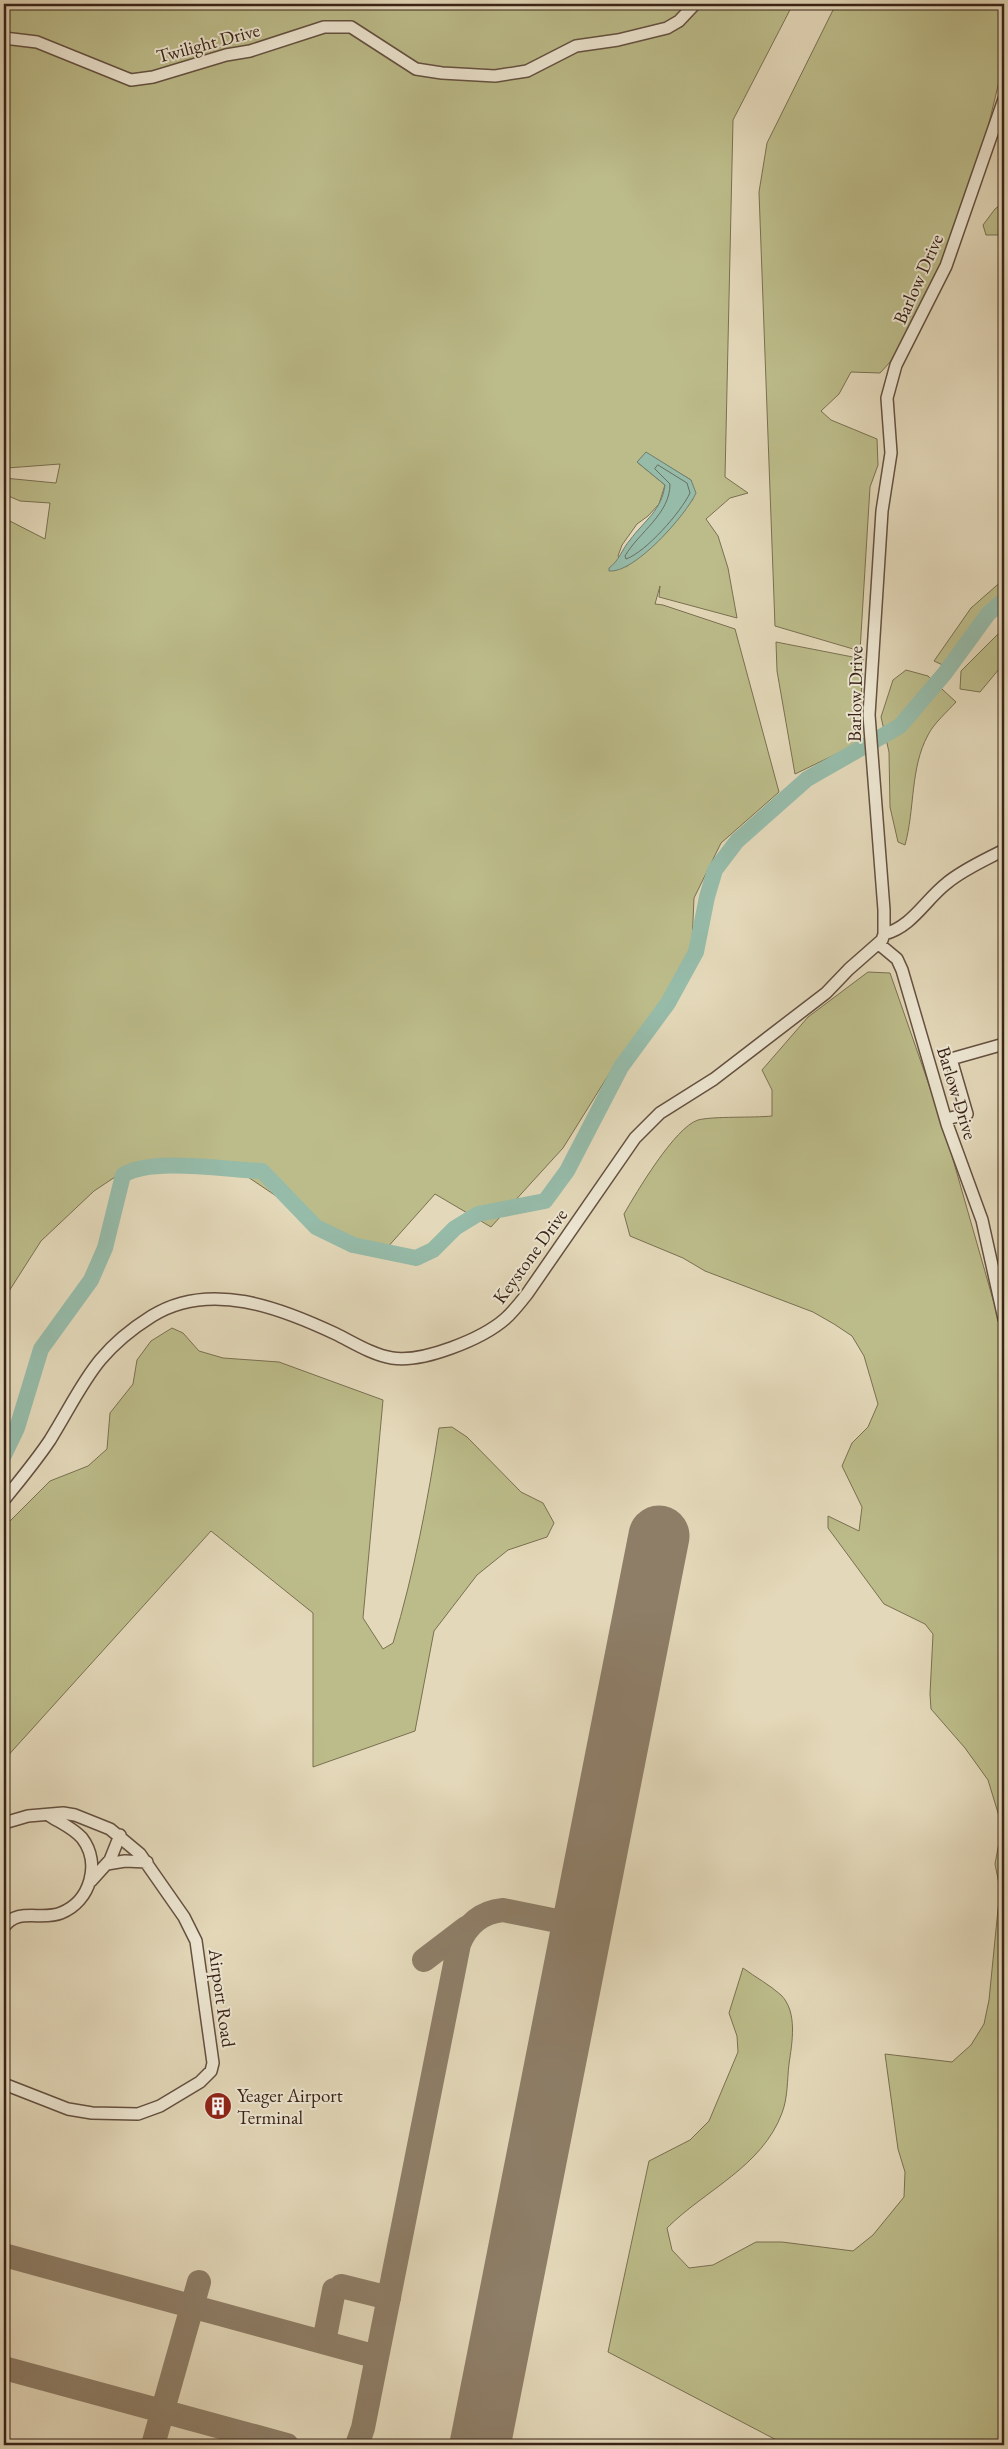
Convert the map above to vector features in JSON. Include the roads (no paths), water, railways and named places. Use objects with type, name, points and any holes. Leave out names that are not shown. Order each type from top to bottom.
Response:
[{"type":"street","name":"Twilight Drive","points":[[4,38],[37,42],[131,80],[153,77],[324,27],[351,27],[381,44],[402,62],[416,69],[442,73],[495,76],[527,71],[576,46],[618,40],[667,28],[679,21],[695,4]]},
{"type":"street","name":"Barlow Drive","points":[[1004,99],[946,266],[896,365],[888,389],[887,407],[891,453],[882,511],[869,724],[882,939],[899,963],[946,1119],[982,1220],[1004,1319]]},
{"type":"street","name":"Keystone Drive","points":[[4,1500],[34,1464],[97,1361],[110,1347],[138,1326],[173,1306],[197,1301],[250,1302],[294,1315],[377,1354],[398,1359],[441,1350],[469,1340],[496,1326],[513,1312],[528,1294],[635,1138],[651,1120],[714,1078],[812,1004],[882,939],[900,929],[956,876],[1004,850]]},
{"type":"street","points":[[946,1119],[967,1114],[952,1059],[1004,1044]]},
{"type":"street","name":"Airport Road","points":[[4,1823],[28,1816],[50,1816],[63,1813],[75,1815],[99,1823],[120,1835],[147,1862],[184,1917],[196,1941],[213,2062],[211,2071],[205,2079],[177,2097],[154,2109],[138,2114],[68,2109],[4,2084]]},
{"type":"street","points":[[4,1926],[17,1916],[48,1916],[66,1911],[82,1896],[90,1881],[92,1871],[90,1856],[84,1840],[73,1830],[50,1816]]},
{"type":"street","points":[[90,1881],[107,1864],[114,1853],[120,1835]]},
{"type":"street","points":[[107,1864],[125,1861],[147,1862]]},
{"type":"water","points":[[646,452],[691,480],[696,493],[671,528],[645,553],[620,569],[609,571],[609,568],[635,533],[652,515],[663,494],[665,485],[637,462]]},
{"type":"waterway","points":[[4,1455],[17,1428],[41,1349],[91,1280],[105,1248],[123,1175],[136,1170],[171,1166],[262,1171],[316,1227],[353,1245],[416,1258],[433,1250],[455,1228],[478,1214],[545,1201],[567,1171],[621,1067],[668,1003],[696,952],[707,897],[715,870],[737,841],[807,779],[900,726],[945,673],[988,614],[1004,600]]},
{"type":"place","name":"Yeager Airport Terminal","points":[[218,2106]]}]
